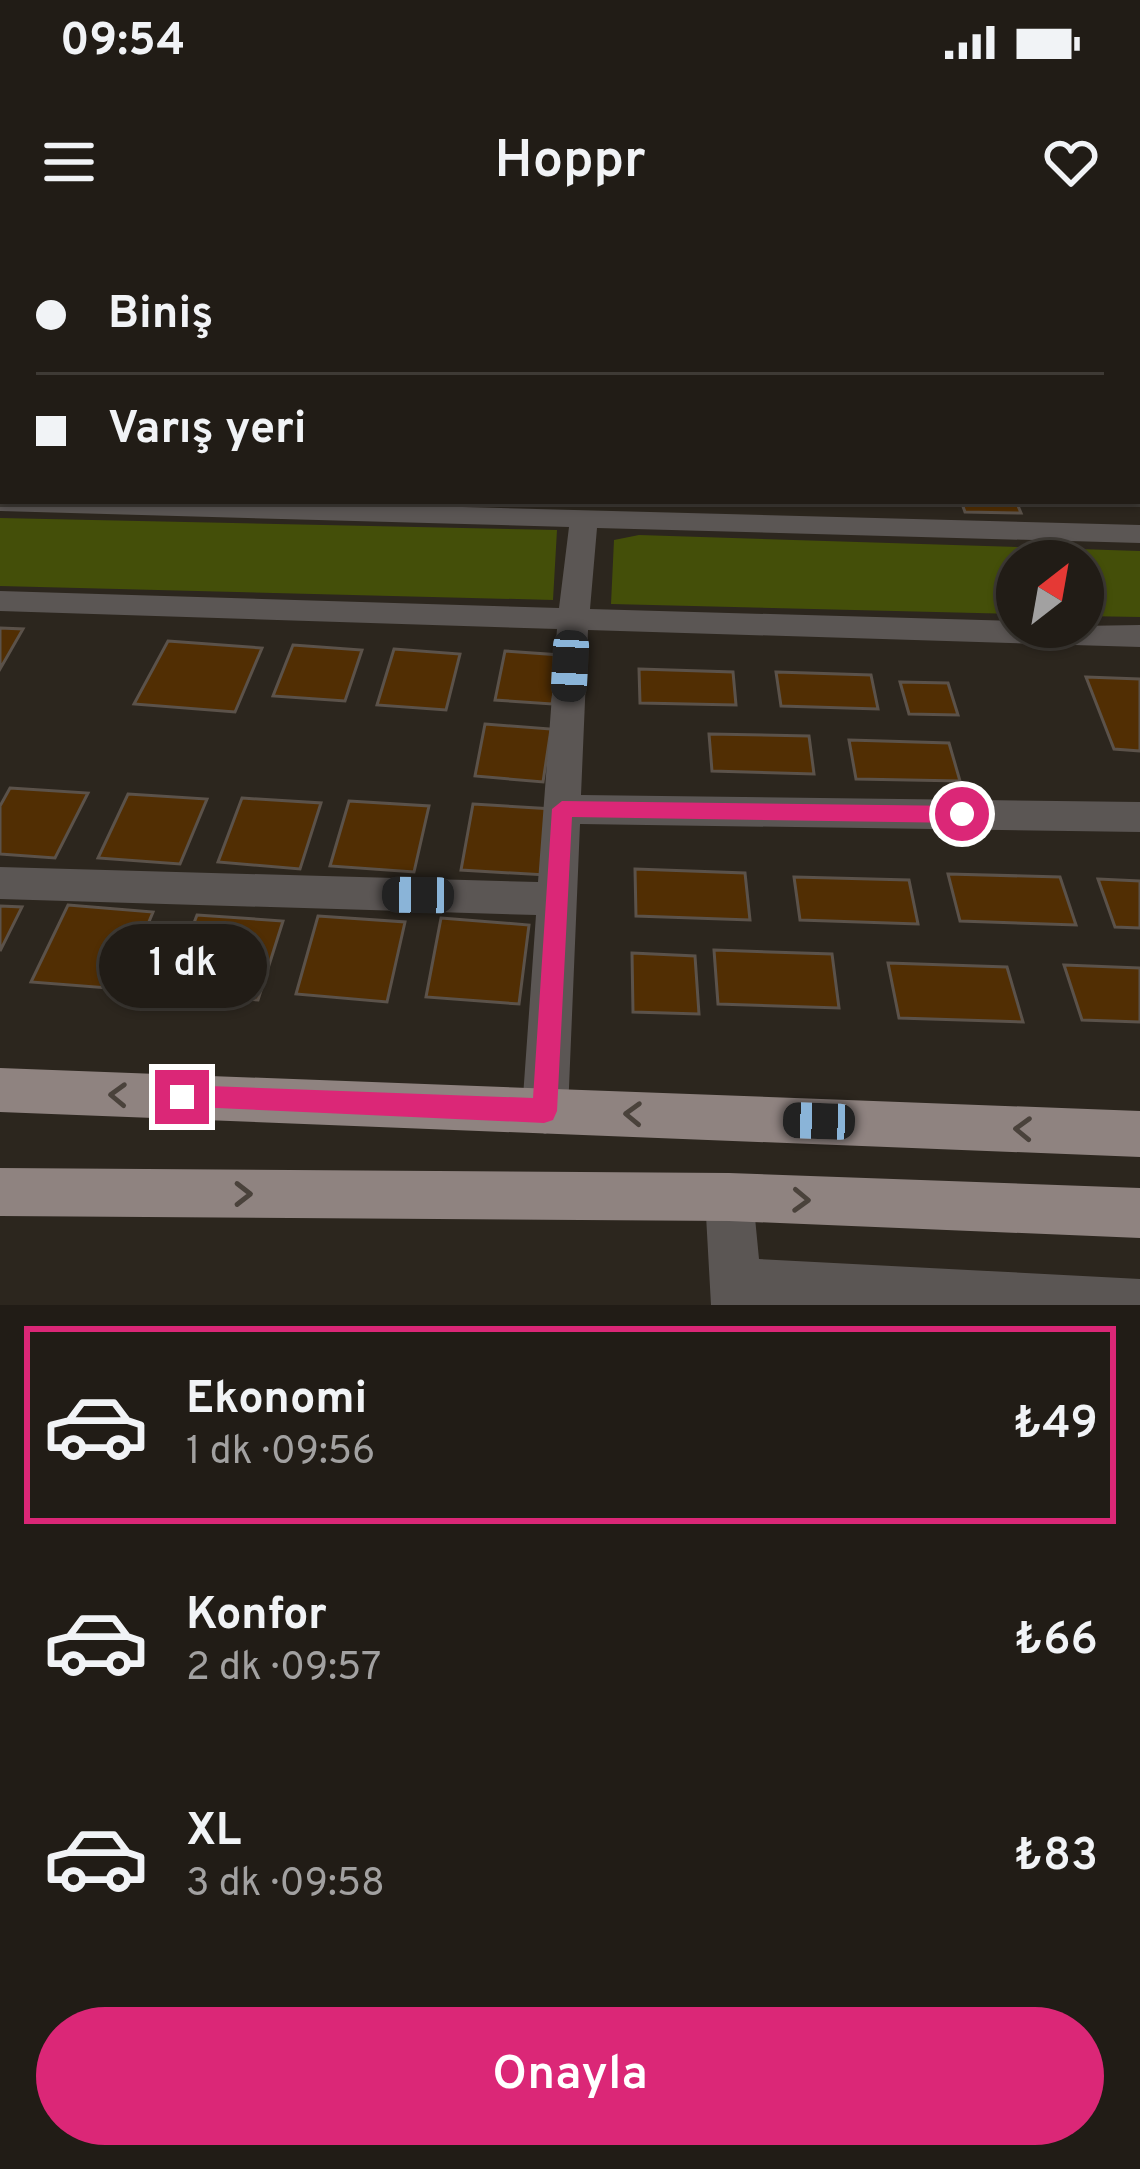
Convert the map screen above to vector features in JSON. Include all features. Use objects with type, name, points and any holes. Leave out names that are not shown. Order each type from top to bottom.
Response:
[{"type":"main road","points":[[0,1090],[1140,1134]]},
{"type":"main road","points":[[0,1192],[729,1197],[1140,1213]]},
{"type":"street","points":[[252,504],[584,520],[931,514],[1140,534]]},
{"type":"street","points":[[544,1111],[573,618],[584,520]]},
{"type":"street","points":[[0,601],[1140,636]]},
{"type":"street","points":[[562,809],[1140,817]]},
{"type":"street","points":[[0,883],[557,898]]},
{"type":"street","points":[[729,1197],[736,1294],[1140,1305]]},
{"type":"green space","points":[[0,518],[557,530],[553,600],[0,586]]},
{"type":"green space","points":[[639,535],[996,546],[996,613],[611,604],[614,540]]},
{"type":"green space","points":[[1104,550],[1140,551],[1140,617],[1104,616]]},
{"type":"building","points":[[962,504],[1017,504],[1021,513],[965,512]]},
{"type":"building","points":[[0,628],[23,629],[0,669]]},
{"type":"building","points":[[168,641],[262,648],[235,712],[134,704]]},
{"type":"building","points":[[293,645],[362,650],[345,701],[273,696]]},
{"type":"building","points":[[394,649],[460,654],[446,710],[377,705]]},
{"type":"building","points":[[505,651],[560,655],[552,704],[495,700]]},
{"type":"building","points":[[639,669],[733,672],[736,705],[640,703]]},
{"type":"building","points":[[776,672],[871,675],[878,709],[781,706]]},
{"type":"building","points":[[1086,677],[1140,679],[1140,751],[1114,749]]},
{"type":"building","points":[[900,682],[948,683],[958,715],[909,714]]},
{"type":"building","points":[[485,724],[551,729],[543,782],[475,776]]},
{"type":"building","points":[[709,734],[809,736],[814,774],[712,771]]},
{"type":"building","points":[[849,740],[949,743],[960,781],[856,779]]},
{"type":"building","points":[[10,788],[88,793],[55,858],[0,854],[0,806]]},
{"type":"building","points":[[128,794],[207,799],[180,864],[98,858]]},
{"type":"building","points":[[242,798],[321,803],[300,869],[218,862]]},
{"type":"building","points":[[349,801],[429,806],[414,872],[330,866]]},
{"type":"building","points":[[473,804],[553,809],[546,875],[461,870]]},
{"type":"building","points":[[635,869],[745,873],[750,920],[636,916]]},
{"type":"building","points":[[948,874],[1060,877],[1076,925],[960,921]]},
{"type":"building","points":[[794,877],[909,880],[918,924],[800,920]]},
{"type":"building","points":[[1098,879],[1140,881],[1140,928],[1115,927]]},
{"type":"building","points":[[68,905],[153,912],[121,989],[31,982]]},
{"type":"building","points":[[0,906],[22,907],[0,951]]},
{"type":"building","points":[[197,915],[283,921],[258,1000],[167,993]]},
{"type":"building","points":[[318,916],[405,922],[387,1002],[296,994]]},
{"type":"building","points":[[441,918],[529,925],[519,1004],[426,997]]},
{"type":"building","points":[[714,950],[832,954],[839,1008],[718,1004]]},
{"type":"building","points":[[632,953],[695,956],[699,1014],[633,1012]]},
{"type":"building","points":[[888,963],[1007,967],[1023,1022],[899,1018]]},
{"type":"building","points":[[1064,965],[1140,968],[1140,1022],[1082,1020]]},
{"type":"route","points":[[182,1097],[544,1111],[562,809],[962,814]]}]
